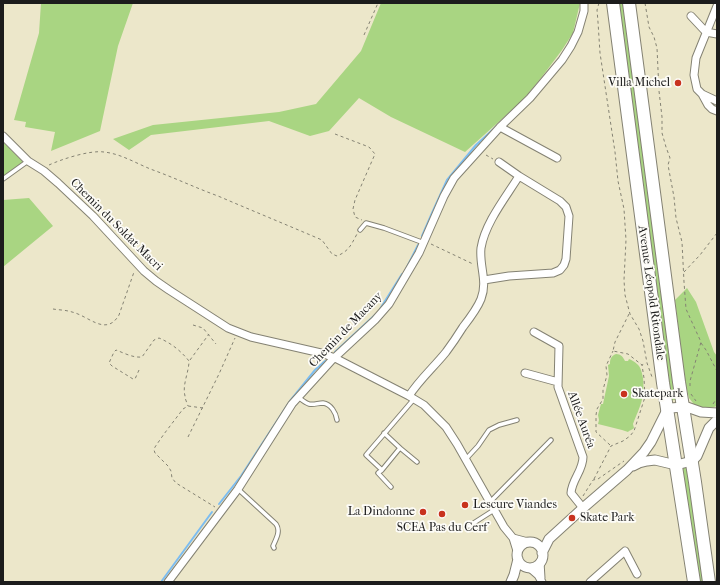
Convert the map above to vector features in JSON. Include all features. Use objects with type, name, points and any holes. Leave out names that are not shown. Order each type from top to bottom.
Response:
[{"type":"highway","name":"Avenue Léopold Ritondale","points":[[613,3],[667,410],[694,582]]},
{"type":"highway","name":"Avenue Léopold Ritondale","points":[[629,3],[683,406],[709,582]]},
{"type":"street","name":"Chemin de Macany","points":[[168,582],[238,489],[292,404],[389,304],[419,253],[444,196],[454,178],[500,127],[530,98],[562,60],[578,32],[582,21],[585,3]]},
{"type":"street","points":[[717,6],[696,58],[694,75],[697,89],[702,94],[708,105],[717,111]]},
{"type":"street","points":[[691,16],[706,32],[717,34]]},
{"type":"street","points":[[702,94],[717,101]]},
{"type":"street","points":[[500,127],[557,158]]},
{"type":"street","name":"Chemin du Soldat Macri","points":[[3,136],[28,161],[41,169],[58,183],[92,216],[137,264],[156,281],[228,328],[272,342],[321,353],[335,358],[424,405],[446,427],[458,444],[478,486],[490,502],[504,527],[513,538],[518,555]]},
{"type":"street","points":[[484,280],[509,276],[553,273],[560,270],[566,259],[569,216],[566,207],[560,201],[499,162]]},
{"type":"street","points":[[411,397],[446,352],[481,300],[484,290],[484,280],[481,267],[481,249],[484,236],[490,223],[519,176]]},
{"type":"street","name":"Allée Auréa","points":[[534,332],[559,346],[558,387],[583,457],[582,468],[572,486],[571,493],[582,504]]},
{"type":"street","name":"Allée Auréa","points":[[525,373],[558,382]]},
{"type":"street","points":[[627,470],[651,442],[667,410],[683,406],[701,412],[714,409]]},
{"type":"street","points":[[511,582],[529,568],[536,566],[550,538],[582,504],[627,470],[639,463],[655,460],[676,465],[692,461],[697,456],[709,428],[717,420]]},
{"type":"street","points":[[513,538],[531,542],[540,548],[541,581]]},
{"type":"street","points":[[511,582],[521,545],[543,541],[550,538]]},
{"type":"street","points":[[590,582],[625,551],[637,574]]},
{"type":"street","points":[[518,555],[521,565],[529,568],[538,575],[541,581]]},
{"type":"lane","points":[[3,179],[28,161]]},
{"type":"lane","points":[[360,230],[366,223],[424,242]]},
{"type":"lane","points":[[298,397],[308,404],[322,403],[328,405],[332,409],[337,420]]},
{"type":"lane","points":[[382,470],[366,455],[411,397]]},
{"type":"lane","points":[[466,459],[478,446],[489,430],[518,420]]},
{"type":"lane","points":[[384,433],[417,462]]},
{"type":"lane","points":[[490,502],[551,440]]},
{"type":"lane","points":[[391,487],[378,474],[400,448]]},
{"type":"lane","points":[[238,489],[276,524],[279,532],[273,546],[274,548]]},
{"type":"lane","points":[[469,526],[494,510]]},
{"type":"path","points":[[364,35],[378,3]]},
{"type":"path","points":[[599,3],[597,10],[600,53],[618,181],[624,209],[626,240],[624,280],[625,295],[630,314],[639,329],[647,363],[653,378]]},
{"type":"path","points":[[645,3],[649,27],[657,48],[662,133],[670,158],[668,165],[676,218],[682,242],[686,309],[700,342],[709,354],[717,371]]},
{"type":"path","points":[[335,134],[369,147],[374,154],[355,200],[353,209],[355,217],[366,223]]},
{"type":"path","points":[[41,169],[56,162],[94,152],[113,154],[178,179],[322,240],[332,254],[337,256],[344,254],[360,230]]},
{"type":"path","points":[[476,153],[483,154],[499,162]]},
{"type":"path","points":[[683,272],[700,255],[717,233]]},
{"type":"path","points":[[424,242],[481,267]]},
{"type":"path","points":[[53,309],[72,311],[97,324],[105,325],[116,321],[137,264]]},
{"type":"path","points":[[610,446],[596,432],[596,415],[597,409],[603,399],[603,390],[607,375],[606,366],[613,351],[615,342],[630,314]]},
{"type":"path","points":[[193,325],[203,328],[216,344]]},
{"type":"path","points":[[188,437],[220,374],[238,332]]},
{"type":"path","points":[[188,406],[184,396],[184,389],[189,361],[209,334]]},
{"type":"path","points":[[139,370],[135,379],[133,379],[112,366],[109,363],[114,352],[116,350],[130,356],[138,358],[142,357],[154,340],[159,338],[181,351],[189,361]]},
{"type":"path","points":[[690,388],[690,381],[700,342]]},
{"type":"path","points":[[582,504],[610,446],[623,441],[634,431],[645,397],[642,365],[628,354],[613,351]]},
{"type":"path","points":[[642,365],[647,363]]},
{"type":"path","points":[[691,394],[697,402]]},
{"type":"path","points":[[714,409],[717,398]]},
{"type":"path","points":[[202,408],[188,406],[183,409],[155,447],[155,453],[168,466],[171,471],[172,478],[176,483],[221,512]]},
{"type":"path","points":[[593,480],[598,479],[626,459]]},
{"type":"green space","points":[[41,3],[133,3],[118,46],[100,131],[51,151],[55,132],[25,127],[26,122],[14,120],[39,33]]},
{"type":"green space","points":[[381,3],[580,3],[573,33],[541,78],[522,101],[465,152],[391,117],[359,98],[329,131],[310,136],[269,121],[151,135],[129,150],[113,139],[153,125],[279,112],[316,104],[361,51]]},
{"type":"green space","points":[[617,3],[626,3],[678,399],[670,401]]},
{"type":"green space","points":[[3,142],[22,161],[22,163],[3,177]]},
{"type":"green space","points":[[29,198],[53,226],[3,267],[3,200]]},
{"type":"green space","points":[[687,288],[696,302],[714,352],[717,356],[717,406],[708,409],[696,407],[689,398],[685,382],[675,300]]},
{"type":"green space","name":"Skatepark","points":[[616,354],[622,356],[625,361],[628,361],[629,359],[636,363],[640,368],[643,378],[643,392],[633,424],[634,428],[628,432],[598,424],[598,415],[601,404],[603,404],[609,376],[608,365],[610,364],[612,357]]},
{"type":"green space","points":[[689,467],[706,582],[697,582],[679,469]]},
{"type":"waterway","points":[[422,236],[447,180],[476,145],[498,125]]},
{"type":"waterway","points":[[405,271],[418,245]]},
{"type":"waterway","points":[[380,309],[402,274]]},
{"type":"waterway","points":[[335,352],[376,314]]},
{"type":"waterway","points":[[219,504],[241,476],[290,401],[315,370],[325,361]]},
{"type":"waterway","points":[[161,582],[212,512]]},
{"type":"place","name":"Villa Michel","points":[[678,83]]},
{"type":"place","name":"Skatepark","points":[[624,394]]},
{"type":"place","name":"Lescure Viandes","points":[[465,505]]},
{"type":"place","name":"La Dindonne","points":[[423,512]]},
{"type":"place","name":"SCEA Pas du Cerf","points":[[442,514]]},
{"type":"place","name":"Skate Park","points":[[572,518]]}]
